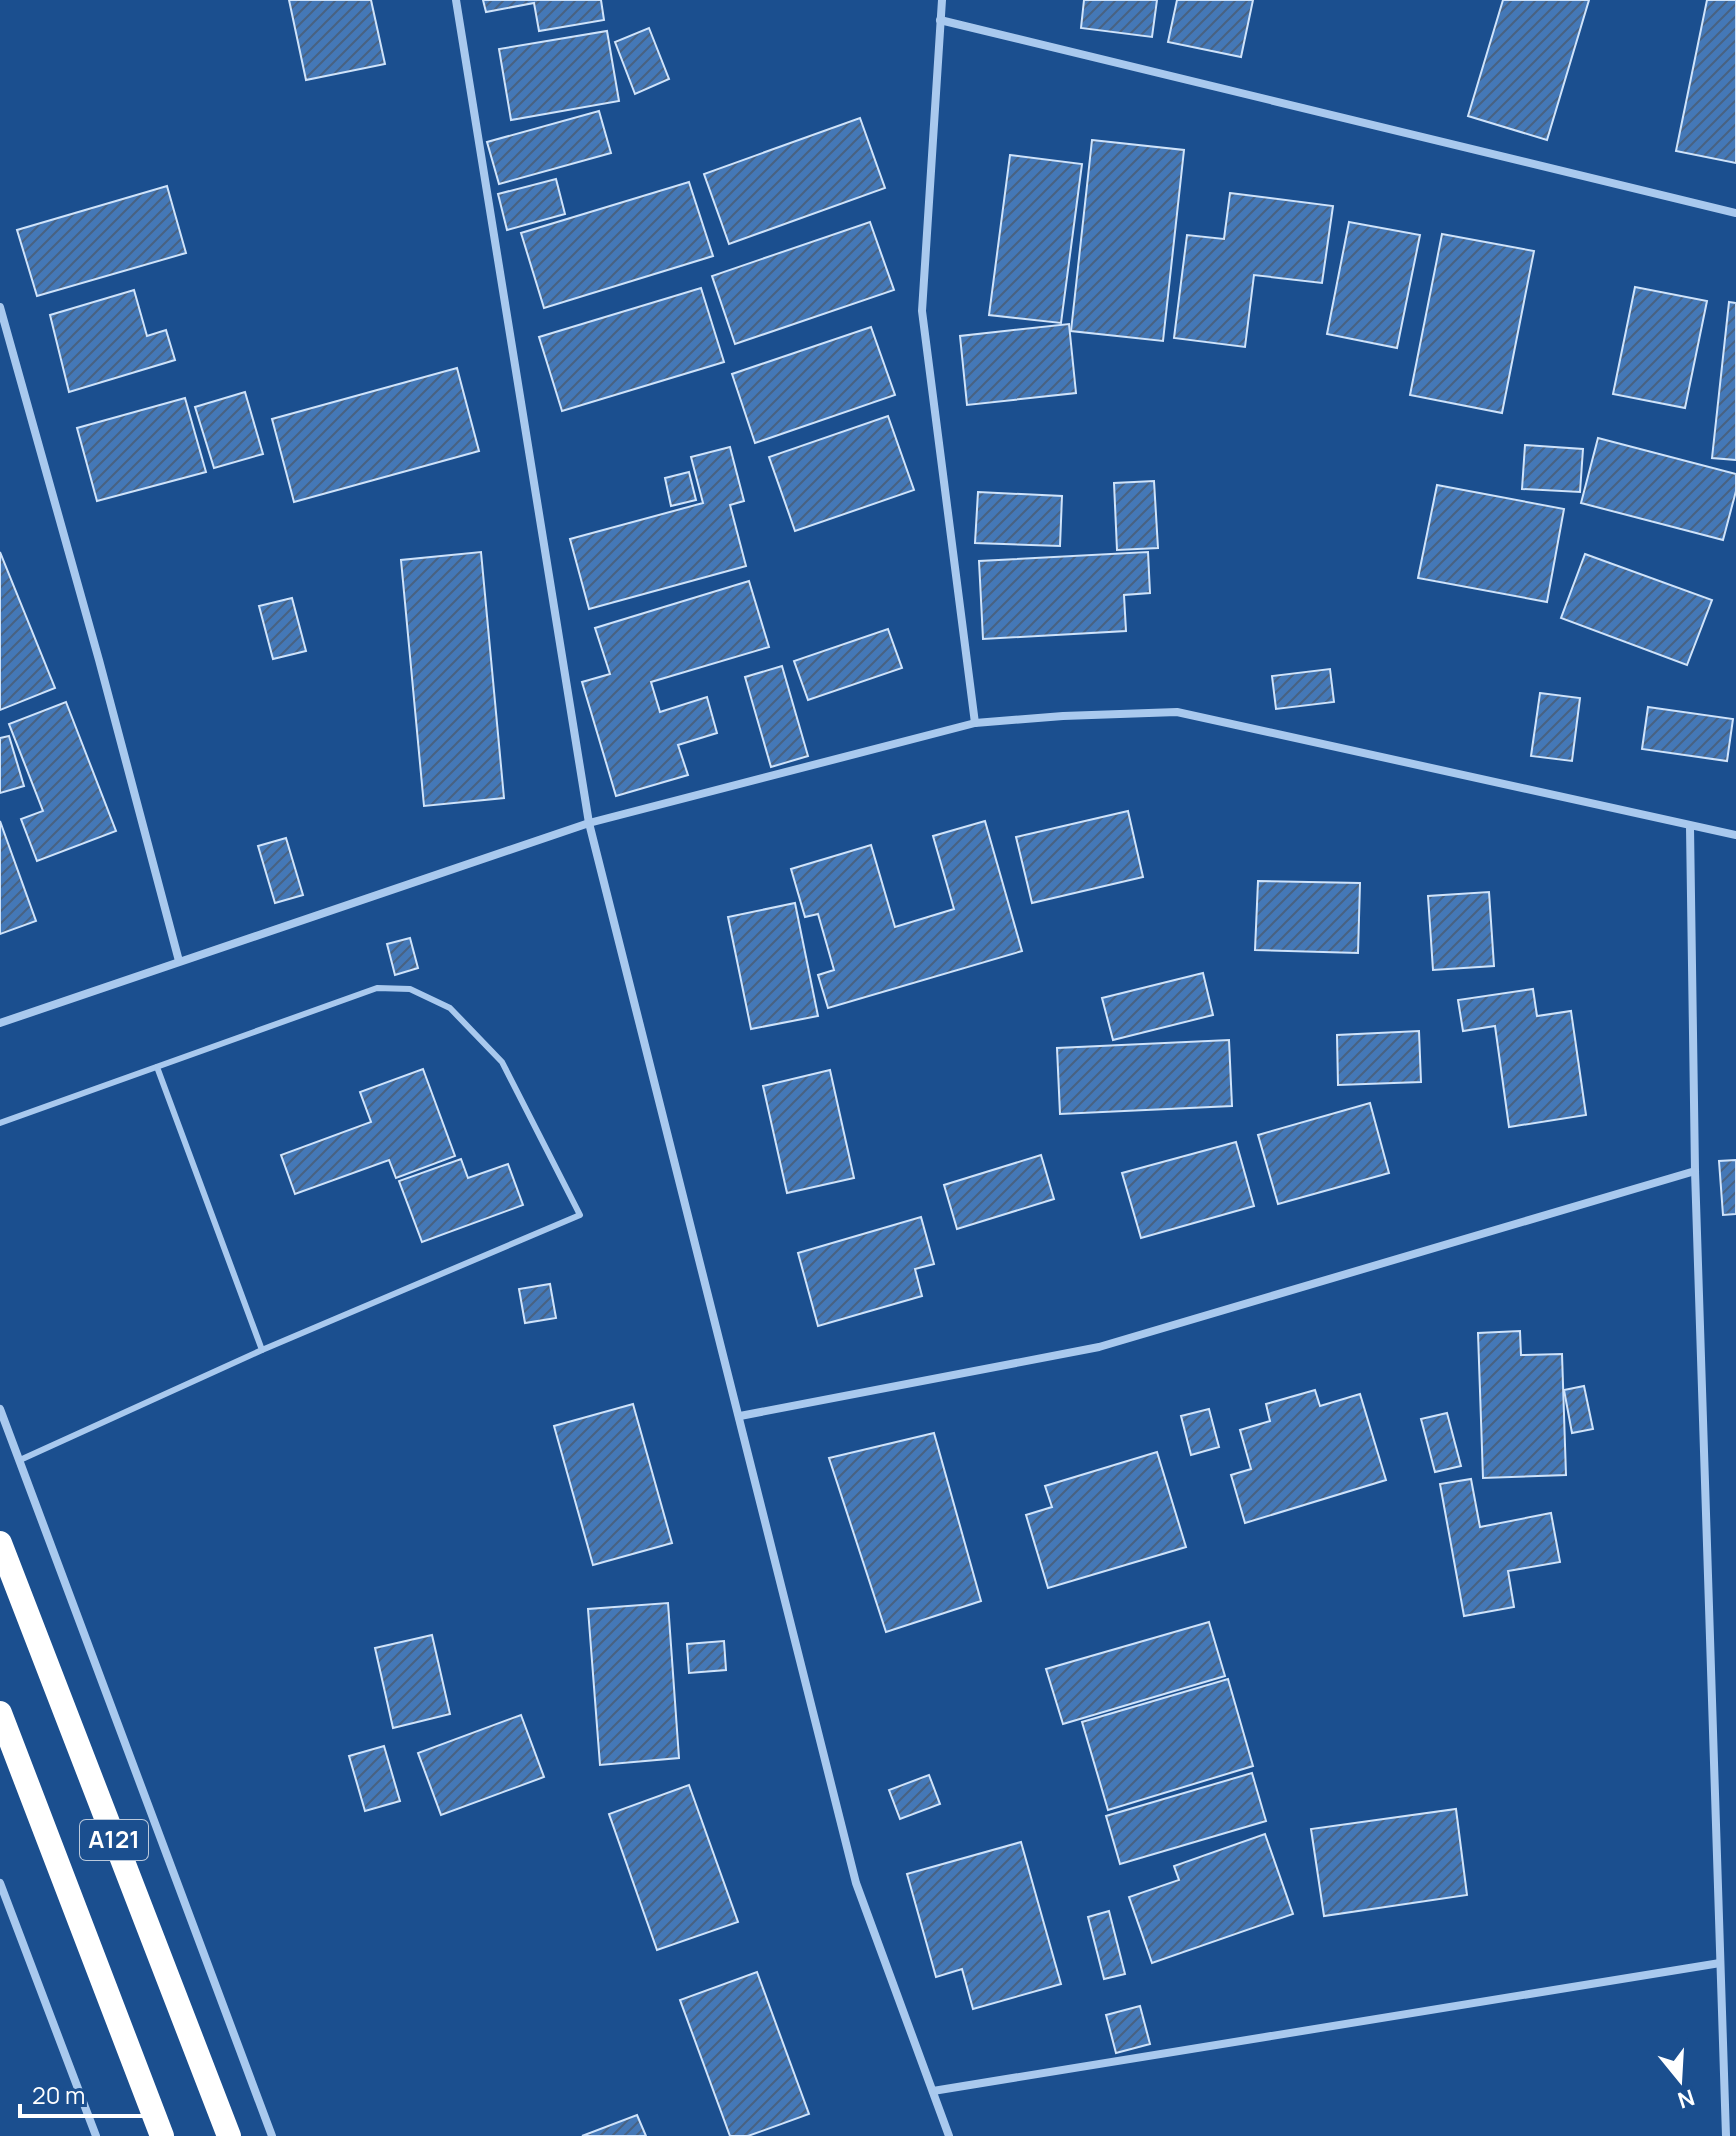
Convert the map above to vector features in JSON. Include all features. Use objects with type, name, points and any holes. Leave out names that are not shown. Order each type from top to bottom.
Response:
[{"type":"highway","name":"A121","points":[[0,1543],[229,2136]]},
{"type":"highway","name":"A121","points":[[0,1713],[162,2136]]},
{"type":"street","points":[[456,0],[589,823],[856,1883],[949,2136]]},
{"type":"street","points":[[942,0],[922,311],[975,723]]},
{"type":"street","points":[[940,20],[1736,213]]},
{"type":"street","points":[[0,307],[179,961]]},
{"type":"street","points":[[0,1023],[589,823],[975,723],[1177,712],[1736,835]]},
{"type":"street","points":[[1690,827],[1695,1171],[1726,2136]]},
{"type":"street","points":[[740,1416],[1099,1347],[1695,1171]]},
{"type":"street","points":[[0,1409],[272,2136]]},
{"type":"street","points":[[0,1883],[96,2136]]},
{"type":"street","points":[[933,2091],[1720,1963]]},
{"type":"lane","points":[[0,1123],[377,988],[410,989],[450,1008],[502,1062],[580,1215],[262,1350],[20,1460]]},
{"type":"lane","points":[[157,1067],[262,1350]]},
{"type":"building","points":[[289,0],[371,0],[385,64],[306,80]]},
{"type":"building","points":[[483,0],[601,0],[604,20],[539,31],[534,3],[486,12]]},
{"type":"building","points":[[1084,0],[1157,0],[1152,37],[1081,28]]},
{"type":"building","points":[[1177,0],[1253,0],[1241,57],[1168,42]]},
{"type":"building","points":[[1503,0],[1589,0],[1547,140],[1468,116]]},
{"type":"building","points":[[1707,0],[1736,0],[1736,163],[1676,151]]},
{"type":"building","points":[[649,28],[669,79],[635,94],[615,42]]},
{"type":"building","points":[[607,31],[619,101],[511,120],[499,49]]},
{"type":"building","points":[[599,111],[611,153],[499,184],[487,142]]},
{"type":"building","points":[[860,118],[885,188],[729,244],[704,174]]},
{"type":"building","points":[[1092,140],[1184,150],[1163,341],[1071,331]]},
{"type":"building","points":[[1010,155],[1082,164],[1061,323],[989,315]]},
{"type":"building","points":[[556,179],[565,214],[507,230],[498,194]]},
{"type":"building","points":[[689,182],[713,256],[544,308],[521,233]]},
{"type":"building","points":[[167,186],[186,253],[37,296],[17,230]]},
{"type":"building","points":[[1230,193],[1333,206],[1322,283],[1254,275],[1245,347],[1174,338],[1187,235],[1224,239]]},
{"type":"building","points":[[870,222],[894,290],[735,344],[712,276]]},
{"type":"building","points":[[1349,222],[1420,235],[1397,348],[1327,334]]},
{"type":"building","points":[[1442,234],[1534,251],[1502,413],[1410,395]]},
{"type":"building","points":[[1635,287],[1707,301],[1685,408],[1613,394]]},
{"type":"building","points":[[701,288],[724,362],[562,411],[539,337]]},
{"type":"building","points":[[134,290],[147,336],[166,330],[175,360],[69,392],[50,315]]},
{"type":"building","points":[[1729,302],[1736,303],[1736,460],[1712,458]]},
{"type":"building","points":[[1069,324],[1076,393],[967,405],[960,336]]},
{"type":"building","points":[[871,327],[895,395],[755,443],[732,374]]},
{"type":"building","points":[[457,368],[479,451],[294,502],[272,419]]},
{"type":"building","points":[[245,392],[263,454],[214,468],[195,407]]},
{"type":"building","points":[[185,398],[206,472],[97,501],[77,428]]},
{"type":"building","points":[[888,416],[914,490],[795,531],[769,457]]},
{"type":"building","points":[[1598,438],[1736,474],[1736,491],[1723,540],[1581,503]]},
{"type":"building","points":[[1525,445],[1583,449],[1580,492],[1522,489]]},
{"type":"building","points":[[730,447],[744,501],[730,505],[746,566],[589,609],[570,539],[703,503],[691,457]]},
{"type":"building","points":[[689,472],[696,500],[671,506],[665,478]]},
{"type":"building","points":[[1154,481],[1158,548],[1117,550],[1114,483]]},
{"type":"building","points":[[1437,485],[1564,509],[1547,602],[1418,578]]},
{"type":"building","points":[[978,492],[1062,496],[1060,546],[975,543]]},
{"type":"building","points":[[0,552],[55,688],[0,710]]},
{"type":"building","points":[[481,552],[504,798],[424,806],[401,560]]},
{"type":"building","points":[[1148,552],[1150,593],[1124,595],[1126,631],[983,639],[979,561]]},
{"type":"building","points":[[1585,554],[1712,600],[1687,665],[1561,618]]},
{"type":"building","points":[[749,581],[769,647],[651,682],[660,712],[707,697],[717,733],[678,745],[688,775],[616,796],[582,682],[610,674],[595,628]]},
{"type":"building","points":[[292,598],[306,651],[273,659],[259,606]]},
{"type":"building","points":[[888,629],[902,668],[808,700],[794,661]]},
{"type":"building","points":[[782,666],[808,756],[771,767],[745,677]]},
{"type":"building","points":[[1330,669],[1334,702],[1276,709],[1272,676]]},
{"type":"building","points":[[1540,693],[1580,698],[1572,761],[1531,756]]},
{"type":"building","points":[[66,702],[116,831],[37,861],[21,819],[43,811],[9,724]]},
{"type":"building","points":[[1648,707],[1733,719],[1727,761],[1642,749]]},
{"type":"building","points":[[9,736],[24,786],[0,793],[0,738]]},
{"type":"building","points":[[1128,811],[1143,877],[1032,903],[1016,837]]},
{"type":"building","points":[[0,821],[36,921],[0,934]]},
{"type":"building","points":[[985,821],[1022,951],[828,1008],[818,975],[834,970],[818,914],[805,917],[791,869],[871,845],[895,927],[954,909],[933,836]]},
{"type":"building","points":[[286,838],[303,895],[275,903],[258,846]]},
{"type":"building","points":[[1258,881],[1360,883],[1358,953],[1255,950]]},
{"type":"building","points":[[1489,892],[1494,966],[1433,970],[1428,896]]},
{"type":"building","points":[[795,903],[818,1016],[751,1029],[728,917]]},
{"type":"building","points":[[410,938],[418,968],[395,975],[387,944]]},
{"type":"building","points":[[1203,973],[1213,1015],[1113,1040],[1102,998]]},
{"type":"building","points":[[1533,989],[1537,1016],[1571,1011],[1586,1115],[1509,1127],[1495,1026],[1463,1031],[1458,1000]]},
{"type":"building","points":[[1419,1031],[1421,1082],[1338,1085],[1337,1035]]},
{"type":"building","points":[[1229,1040],[1232,1106],[1060,1114],[1057,1048]]},
{"type":"building","points":[[423,1069],[455,1156],[396,1178],[389,1160],[295,1194],[281,1155],[371,1122],[360,1092]]},
{"type":"building","points":[[830,1070],[854,1178],[787,1193],[763,1086]]},
{"type":"building","points":[[1370,1103],[1389,1173],[1278,1204],[1258,1135]]},
{"type":"building","points":[[1236,1142],[1254,1206],[1141,1238],[1122,1173]]},
{"type":"building","points":[[1041,1155],[1054,1199],[957,1229],[944,1185]]},
{"type":"building","points":[[461,1159],[468,1178],[508,1164],[523,1205],[422,1242],[399,1181]]},
{"type":"building","points":[[1736,1160],[1736,1214],[1723,1215],[1719,1161]]},
{"type":"building","points":[[921,1217],[934,1264],[915,1269],[922,1296],[818,1326],[798,1253]]},
{"type":"building","points":[[550,1284],[556,1318],[525,1323],[519,1289]]},
{"type":"building","points":[[1520,1331],[1521,1355],[1562,1354],[1566,1475],[1483,1478],[1478,1333]]},
{"type":"building","points":[[1584,1386],[1593,1429],[1572,1433],[1564,1390]]},
{"type":"building","points":[[1315,1390],[1320,1406],[1360,1394],[1386,1480],[1245,1523],[1231,1475],[1251,1469],[1240,1430],[1270,1421],[1266,1404]]},
{"type":"building","points":[[633,1404],[672,1543],[593,1565],[554,1426]]},
{"type":"building","points":[[1209,1409],[1219,1447],[1191,1455],[1181,1416]]},
{"type":"building","points":[[1447,1413],[1461,1466],[1435,1472],[1421,1419]]},
{"type":"building","points":[[934,1433],[981,1601],[886,1632],[829,1458]]},
{"type":"building","points":[[1157,1452],[1186,1547],[1048,1588],[1026,1515],[1052,1507],[1045,1486]]},
{"type":"building","points":[[1471,1479],[1480,1527],[1551,1513],[1560,1562],[1508,1571],[1514,1607],[1464,1616],[1440,1484]]},
{"type":"building","points":[[668,1603],[679,1758],[600,1765],[588,1609]]},
{"type":"building","points":[[1209,1622],[1225,1676],[1063,1724],[1046,1669]]},
{"type":"building","points":[[432,1635],[450,1714],[393,1728],[375,1648]]},
{"type":"building","points":[[724,1641],[726,1670],[689,1673],[687,1644]]},
{"type":"building","points":[[1228,1679],[1253,1766],[1108,1810],[1082,1722]]},
{"type":"building","points":[[521,1715],[544,1777],[441,1815],[418,1753]]},
{"type":"building","points":[[384,1746],[400,1801],[365,1811],[349,1756]]},
{"type":"building","points":[[1252,1773],[1266,1821],[1120,1864],[1106,1816]]},
{"type":"building","points":[[929,1775],[940,1804],[900,1819],[889,1790]]},
{"type":"building","points":[[689,1785],[738,1922],[657,1950],[609,1814]]},
{"type":"building","points":[[1456,1809],[1467,1895],[1324,1916],[1311,1829]]},
{"type":"building","points":[[1265,1834],[1293,1914],[1152,1963],[1129,1897],[1179,1880],[1174,1866]]},
{"type":"building","points":[[1021,1842],[1061,1984],[973,2009],[962,1969],[936,1977],[907,1874]]},
{"type":"building","points":[[1109,1911],[1125,1974],[1104,1979],[1088,1917]]},
{"type":"building","points":[[757,1972],[809,2114],[748,2136],[730,2136],[680,2000]]},
{"type":"building","points":[[1140,2006],[1150,2044],[1116,2053],[1106,2015]]},
{"type":"building","points":[[637,2115],[646,2136],[582,2136]]}]
